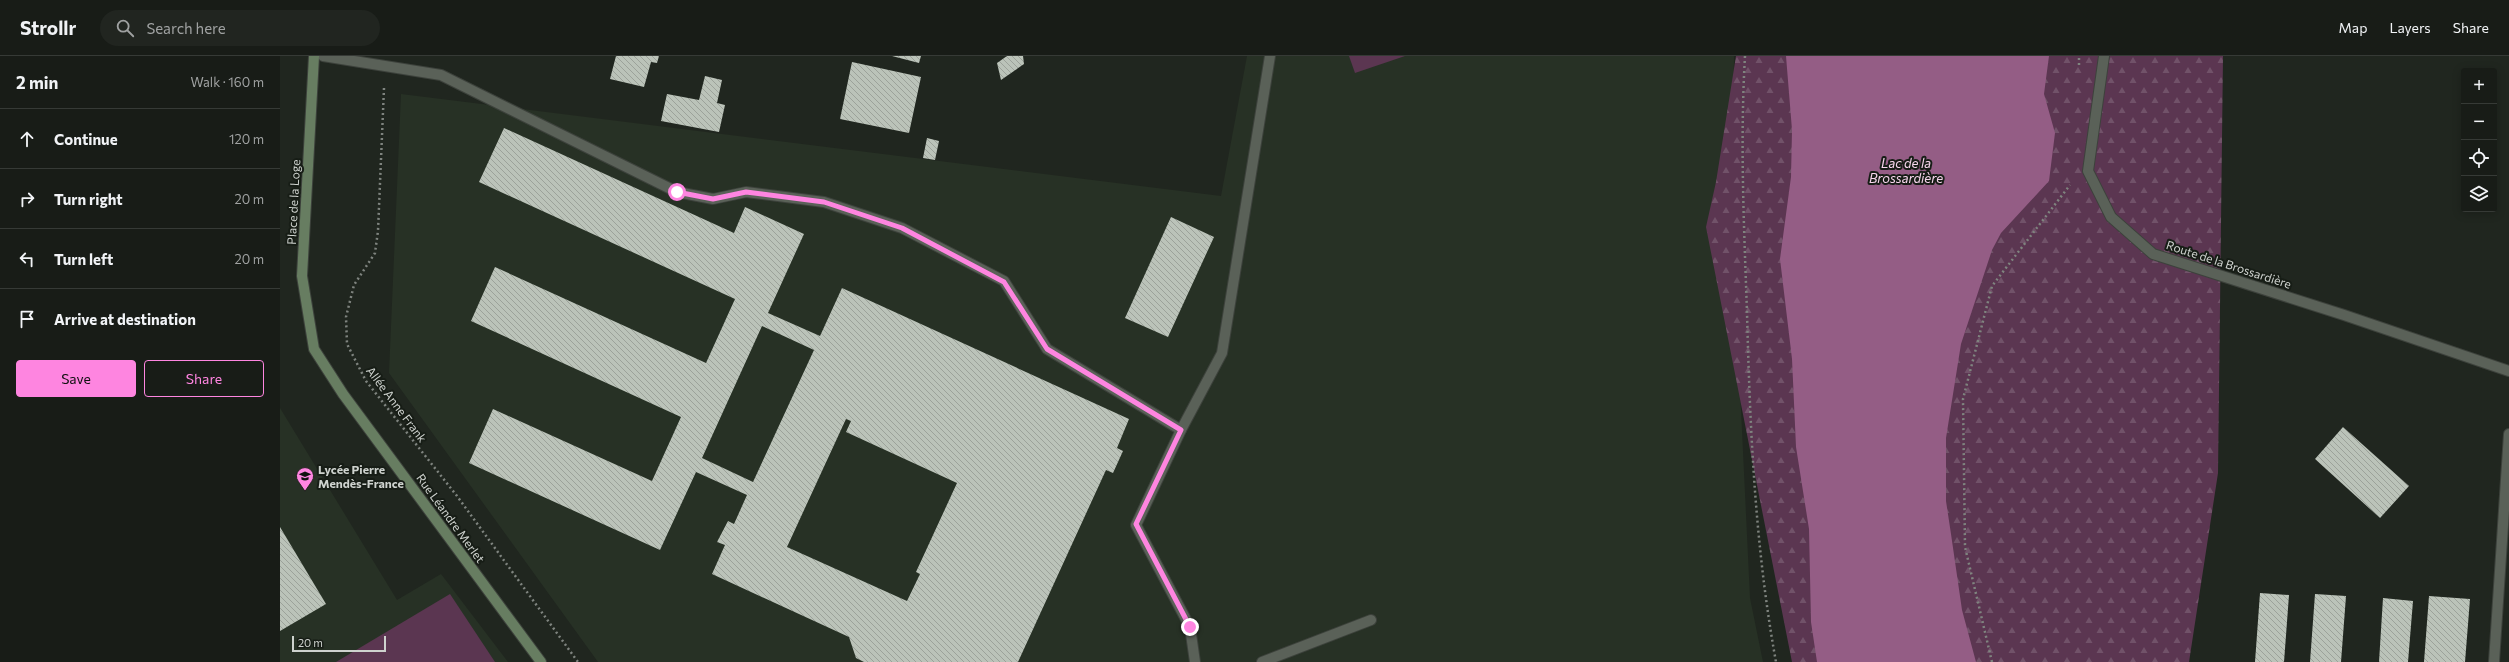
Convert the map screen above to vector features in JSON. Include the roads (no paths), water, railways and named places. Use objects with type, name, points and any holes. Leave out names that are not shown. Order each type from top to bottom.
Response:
[{"type":"street","name":"Place de la Loge","points":[[314,56],[302,276],[314,349]]},
{"type":"street","points":[[324,56],[440,75],[677,192],[713,199],[746,192],[824,202],[902,228],[1004,282],[1047,349],[1181,430]]},
{"type":"street","points":[[1195,662],[1190,627],[1136,524],[1181,430],[1222,353],[1270,56]]},
{"type":"street","name":"Route de la Brossardière","points":[[2104,56],[2088,171],[2110,217],[2152,254],[2344,315],[2509,371]]},
{"type":"street","name":"Rue Léandre Merlet","points":[[314,349],[343,394],[541,662]]},
{"type":"street","points":[[2494,662],[2509,434]]},
{"type":"street","points":[[1262,662],[1371,620]]},
{"type":"water","name":"Lac de la Brossardière","points":[[1786,56],[2049,56],[2044,94],[2055,133],[2049,181],[2001,233],[1992,250],[1961,344],[1946,438],[1946,501],[1962,610],[1976,662],[1817,662],[1811,622],[1809,529],[1796,447],[1792,359],[1780,259],[1791,177],[1792,130]]},
{"type":"place","name":"Lycée Pierre Mendès-France","points":[[305,491]]}]
